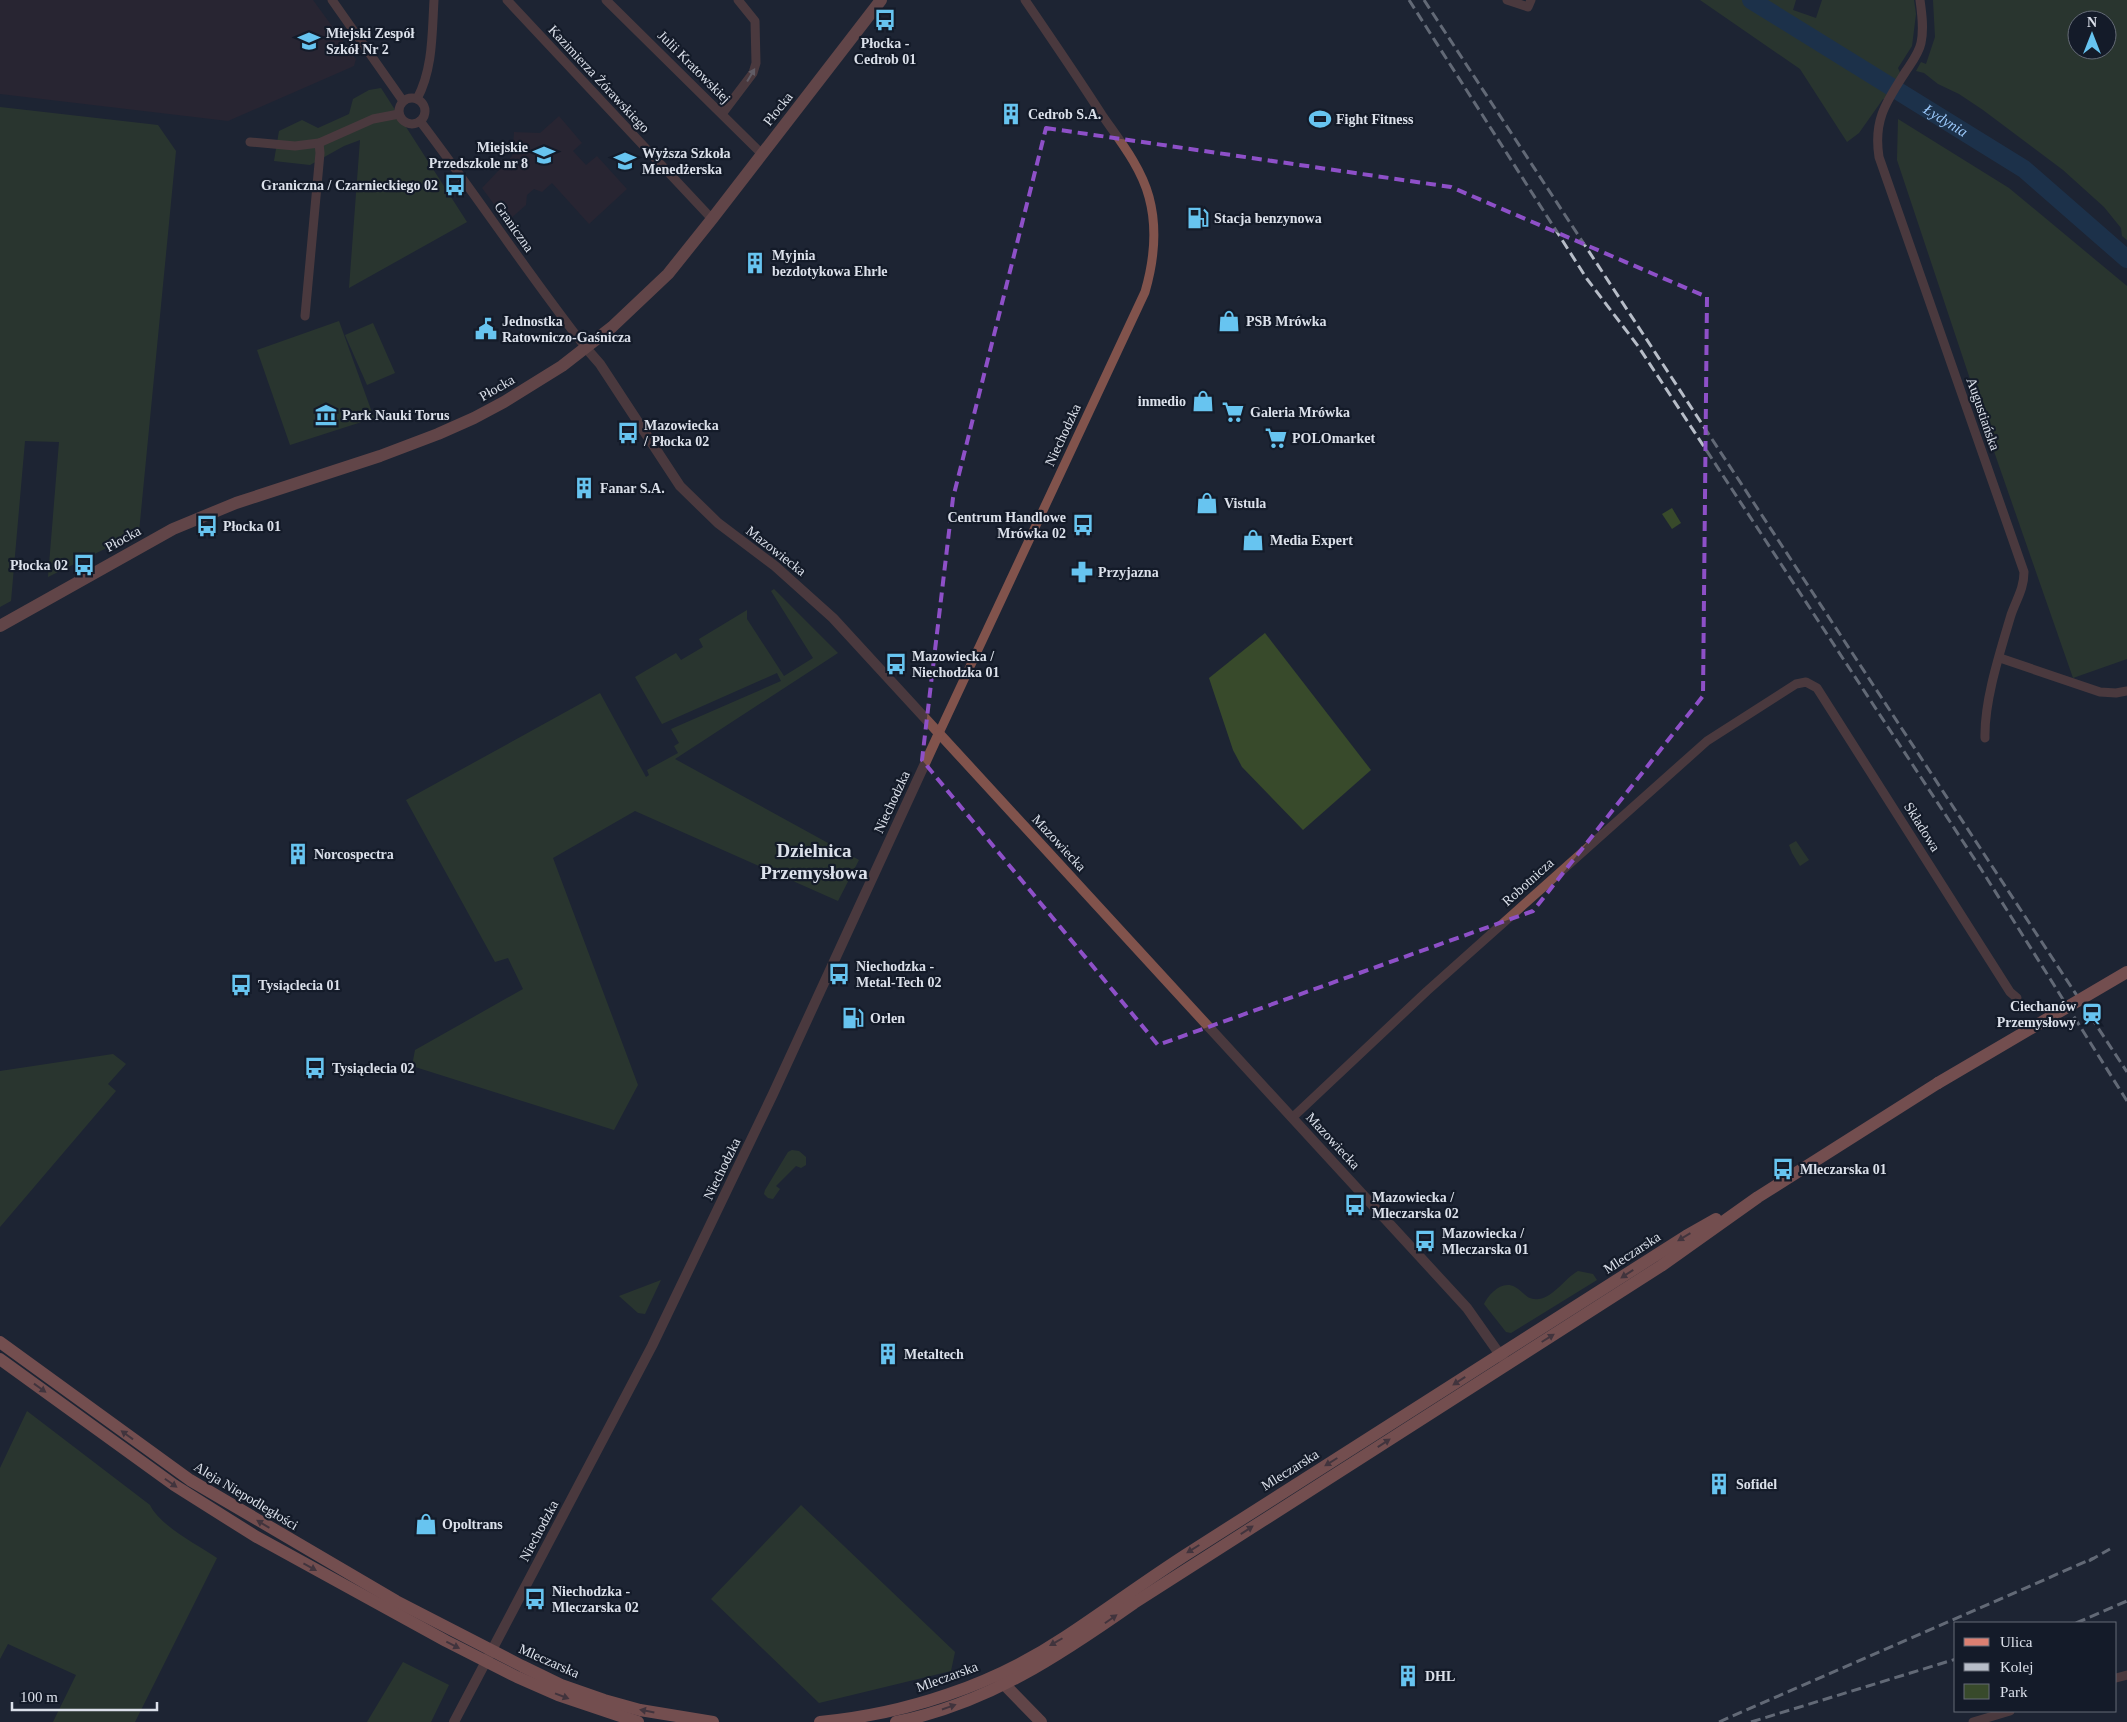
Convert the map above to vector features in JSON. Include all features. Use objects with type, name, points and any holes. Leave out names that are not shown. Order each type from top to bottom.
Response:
[{"type":"main road","name":"Płocka","points":[[0,626],[136,549],[209,513],[380,456],[474,418],[562,366],[642,300],[668,274],[881,0]]},
{"type":"main road","name":"Mleczarska","points":[[820,1722],[882,1713],[926,1702],[998,1673],[1064,1638],[1186,1554],[1503,1359],[1661,1266],[1758,1197],[1938,1084],[2127,972]]},
{"type":"main road","name":"Aleja Niepodległości","points":[[0,1342],[190,1480],[489,1656]]},
{"type":"main road","name":"Aleja Niepodległości","points":[[0,1359],[174,1485],[255,1536],[489,1656]]},
{"type":"main road","name":"Mleczarska","points":[[896,1722],[931,1713],[1005,1685],[1071,1648],[1142,1598],[1503,1359]]},
{"type":"main road","name":"Mleczarska","points":[[489,1656],[558,1695],[638,1722]]},
{"type":"main road","name":"Mleczarska","points":[[489,1656],[604,1700],[640,1710],[713,1722]]},
{"type":"main road","points":[[998,1673],[1005,1685],[1041,1722]]},
{"type":"street","points":[[332,0],[403,101]]},
{"type":"street","points":[[417,99],[425,84],[428,70],[434,0]]},
{"type":"street","name":"Kazimierza Żórawskiego","points":[[507,0],[712,219]]},
{"type":"street","name":"Julii Kratowskiej","points":[[606,0],[762,154]]},
{"type":"street","points":[[722,114],[753,73],[756,63],[756,21],[738,0]]},
{"type":"street","name":"Niechodzka","points":[[454,1722],[652,1346],[773,1094],[1145,292],[1152,267],[1155,235],[1150,198],[1136,165],[1026,0]]},
{"type":"street","points":[[1508,0],[1528,7],[1531,0]]},
{"type":"street","name":"Augustiańska","points":[[1920,0],[1921,45],[1888,100],[1877,130],[1879,157],[2024,572],[2024,585],[2012,613],[1984,717],[1985,738]]},
{"type":"street","points":[[410,98],[417,99],[422,103],[425,112],[420,122],[414,124],[406,123],[399,114],[403,101],[410,98]]},
{"type":"street","points":[[250,142],[295,146],[319,143],[372,119],[399,114]]},
{"type":"street","name":"Graniczna","points":[[420,122],[495,223],[556,310],[586,348]]},
{"type":"street","points":[[305,316],[319,143]]},
{"type":"street","name":"Mazowiecka","points":[[586,348],[602,368],[680,486],[718,523],[775,566],[833,618],[1467,1308],[1503,1359]]},
{"type":"street","points":[[2000,658],[2100,692],[2116,693],[2127,691]]},
{"type":"street","name":"Składowa","points":[[1796,684],[1806,682],[1817,688],[2010,992],[2017,998]]},
{"type":"street","name":"Robotnicza","points":[[1292,1118],[1426,991],[1707,741],[1796,684]]},
{"type":"street","points":[[1973,1722],[2007,1712]]},
{"type":"highlighted area","points":[[1046,128],[1451,187],[1707,297],[1703,696],[1533,911],[1158,1045],[922,760],[953,498]]},
{"type":"shaded area","points":[[0,0],[313,0],[356,59],[354,66],[228,121],[0,94]]},
{"type":"shaded area","points":[[559,116],[582,143],[573,151],[586,165],[597,156],[627,189],[589,224],[552,183],[542,192],[534,189],[527,195],[526,205],[507,222],[482,188],[512,156],[514,132],[540,133]]},
{"type":"green space","points":[[1700,0],[1796,0],[1793,10],[1816,18],[1822,0],[1914,0],[1916,14],[1912,46],[1898,68],[1902,77],[1888,100],[1883,99],[1859,133],[1847,142],[1800,69]]},
{"type":"green space","points":[[1933,0],[2127,0],[2127,240],[2122,236],[2121,228],[2104,207],[2063,170],[1983,110],[1959,94],[1938,84],[1924,73],[1916,71],[1921,62],[1926,64],[1935,37]]},
{"type":"green space","points":[[381,88],[467,222],[349,288],[360,140],[344,146],[310,165],[274,161],[279,131],[302,120],[318,128],[349,114],[353,99],[369,90]]},
{"type":"green space","points":[[0,107],[158,125],[176,151],[139,532],[48,577],[59,442],[25,441],[11,601],[0,607]]},
{"type":"green space","points":[[1898,119],[2009,188],[2127,286],[2127,659],[2073,678],[1997,460],[1897,160]]},
{"type":"green space","points":[[339,321],[374,418],[290,445],[257,350]]},
{"type":"green space","points":[[373,323],[395,373],[367,385],[345,335]]},
{"type":"green space","points":[[1672,508],[1681,523],[1672,529],[1662,514]]},
{"type":"green space","points":[[774,589],[838,653],[675,759],[859,860],[838,901],[635,811],[553,858],[638,1085],[614,1130],[412,1066],[415,1050],[523,989],[508,958],[495,962],[406,800],[600,693],[646,777],[649,775],[647,770],[678,753],[674,746],[679,743],[671,729],[781,681],[777,673],[662,724],[635,677],[676,653],[681,660],[703,647],[699,639],[747,610],[747,619],[784,676],[813,658],[771,591]]},
{"type":"green space","points":[[1265,633],[1371,770],[1303,830],[1242,767],[1233,750],[1209,678]]},
{"type":"green space","points":[[1796,841],[1809,860],[1800,866],[1789,845]]},
{"type":"green space","points":[[113,1054],[126,1064],[108,1084],[116,1091],[0,1227],[0,1071]]},
{"type":"green space","points":[[792,1150],[799,1151],[806,1157],[806,1165],[801,1168],[796,1166],[776,1186],[780,1189],[773,1199],[768,1198],[764,1194],[765,1190],[788,1152]]},
{"type":"green space","points":[[1578,1271],[1593,1274],[1597,1280],[1511,1333],[1506,1332],[1484,1304],[1496,1289],[1505,1285],[1515,1287],[1531,1299],[1544,1298]]},
{"type":"green space","points":[[661,1280],[645,1314],[638,1313],[619,1296]]},
{"type":"green space","points":[[27,1411],[150,1505],[155,1513],[171,1528],[217,1558],[135,1722],[53,1722],[76,1675],[8,1644],[0,1659],[0,1468]]},
{"type":"green space","points":[[801,1505],[955,1652],[951,1671],[819,1703],[711,1599]]},
{"type":"green space","points":[[403,1662],[449,1685],[431,1722],[367,1722]]},
{"type":"waterway","name":"Łydynia","points":[[1751,0],[2024,169],[2127,259]]},
{"type":"railway","points":[[1409,0],[1587,279],[1638,346],[1981,869],[2127,1101]]},
{"type":"railway","points":[[1424,0],[2127,1072]]},
{"type":"railway","points":[[2089,1561],[2110,1549]]},
{"type":"railway","points":[[1719,1722],[2094,1558]]},
{"type":"railway","points":[[2078,1622],[2127,1601]]},
{"type":"railway","points":[[1751,1722],[1954,1660]]},
{"type":"place","name":"Płocka - Cedrob 01","points":[[885,20]]},
{"type":"place","name":"Miejski Zespół Szkół Nr 2","points":[[309,41]]},
{"type":"place","name":"Cedrob S.A.","points":[[1011,114]]},
{"type":"place","name":"Fight Fitness","points":[[1320,119]]},
{"type":"place","name":"Miejskie Przedszkole nr 8","points":[[544,155]]},
{"type":"place","name":"Wyższa Szkoła Menedżerska","points":[[625,161]]},
{"type":"place","name":"Graniczna / Czarnieckiego 02","points":[[455,185]]},
{"type":"place","name":"Stacja benzynowa","points":[[1198,218]]},
{"type":"place","name":"Myjnia bezdotykowa Ehrle","points":[[755,263]]},
{"type":"place","name":"PSB Mrówka","points":[[1229,321]]},
{"type":"place","name":"Jednostka Ratowniczo-Gaśnicza","points":[[486,329]]},
{"type":"place","name":"inmedio","points":[[1203,401]]},
{"type":"place","name":"Galeria Mrówka","points":[[1233,412]]},
{"type":"place","name":"Park Nauki Torus","points":[[326,415]]},
{"type":"place","name":"Mazowiecka / Płocka 02","points":[[628,433]]},
{"type":"place","name":"POLOmarket","points":[[1276,438]]},
{"type":"place","name":"Fanar S.A.","points":[[584,488]]},
{"type":"place","name":"Vistula","points":[[1207,503]]},
{"type":"place","name":"Centrum Handlowe Mrówka 02","points":[[1083,525]]},
{"type":"place","name":"Płocka 01","points":[[207,526]]},
{"type":"place","name":"Media Expert","points":[[1253,540]]},
{"type":"place","name":"Płocka 02","points":[[84,565]]},
{"type":"place","name":"Przyjazna","points":[[1082,572]]},
{"type":"place","name":"Mazowiecka / Niechodzka 01","points":[[896,664]]},
{"type":"place","name":"Norcospectra","points":[[298,854]]},
{"type":"place","name":"Niechodzka - Metal-Tech 02","points":[[839,974]]},
{"type":"place","name":"Tysiąclecia 01","points":[[241,985]]},
{"type":"place","name":"Ciechanów Przemysłowy","points":[[2092,1014]]},
{"type":"place","name":"Orlen","points":[[853,1018]]},
{"type":"place","name":"Tysiąclecia 02","points":[[315,1068]]},
{"type":"place","name":"Mleczarska 01","points":[[1783,1169]]},
{"type":"place","name":"Mazowiecka / Mleczarska 02","points":[[1355,1205]]},
{"type":"place","name":"Mazowiecka / Mleczarska 01","points":[[1425,1241]]},
{"type":"place","name":"Metaltech","points":[[888,1354]]},
{"type":"place","name":"Sofidel","points":[[1719,1484]]},
{"type":"place","name":"Opoltrans","points":[[426,1524]]},
{"type":"place","name":"Niechodzka - Mleczarska 02","points":[[535,1599]]},
{"type":"place","name":"DHL","points":[[1408,1676]]},
{"type":"district","name":"Dzielnica Przemysłowa","points":[[814,861]]}]
